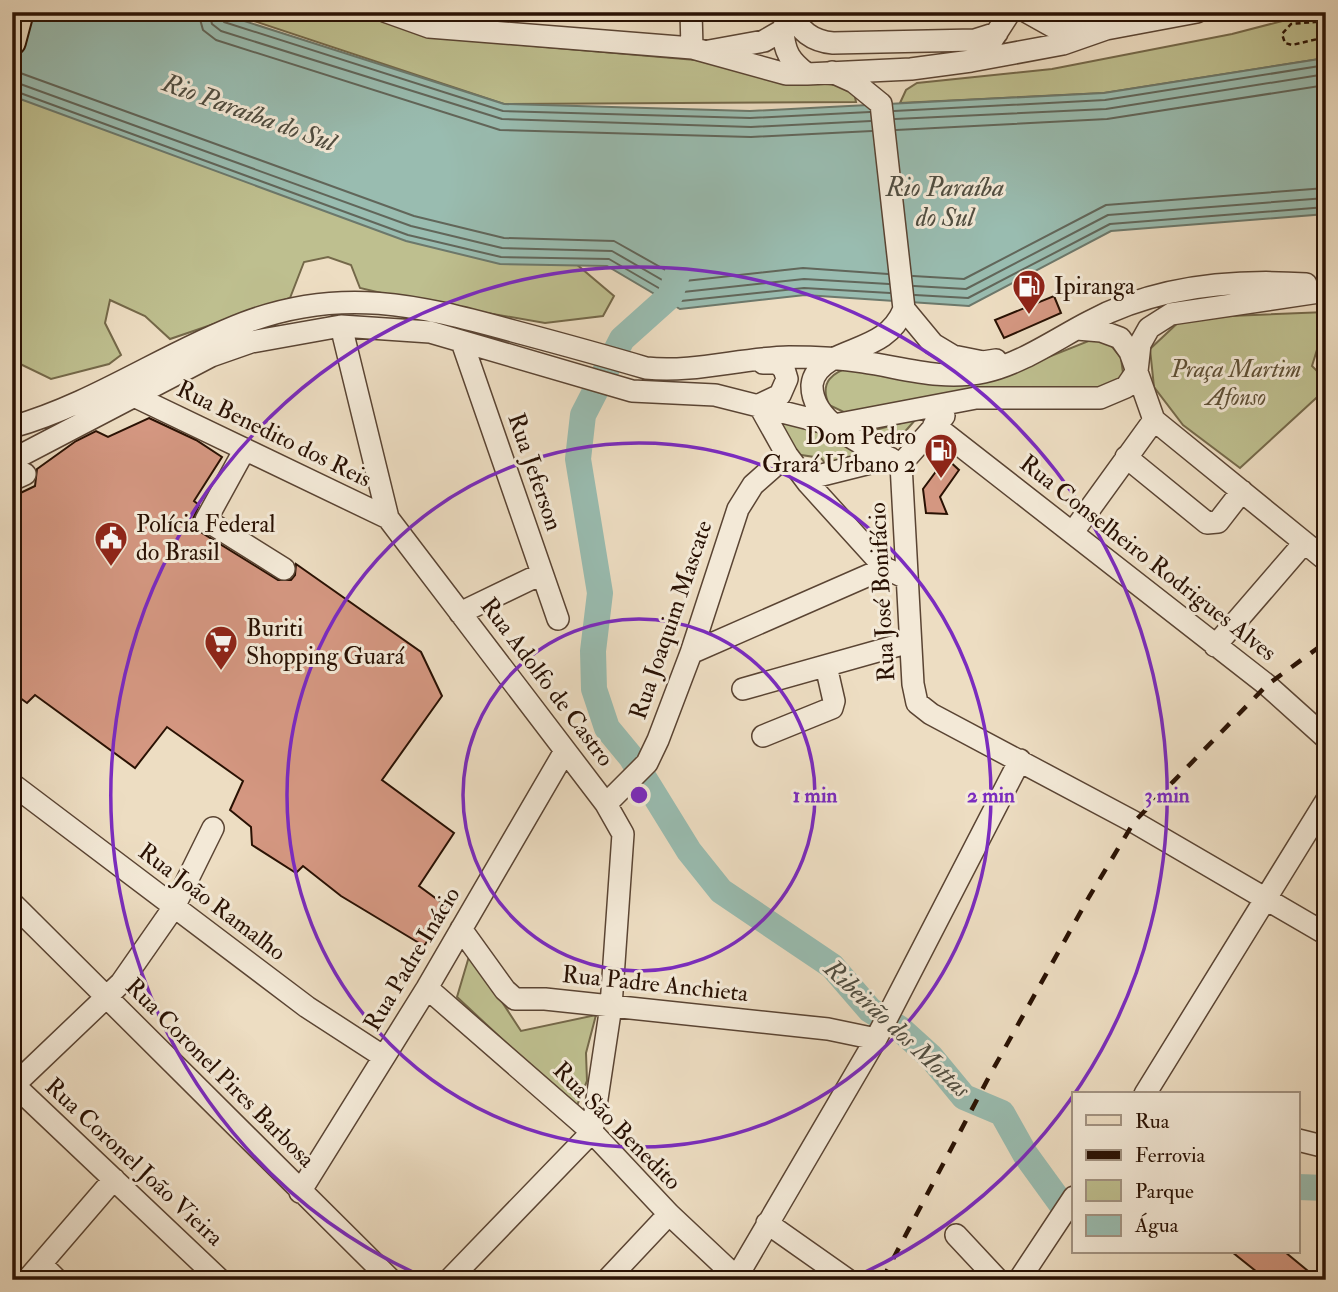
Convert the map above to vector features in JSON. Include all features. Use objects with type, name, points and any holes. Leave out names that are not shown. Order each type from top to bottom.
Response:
[{"type":"main road","points":[[12,41],[19,12]]},
{"type":"street","points":[[387,12],[429,27],[698,50],[786,74],[911,69],[971,61],[1063,44],[1105,29],[1197,12]]},
{"type":"street","points":[[691,12],[698,50]]},
{"type":"street","points":[[971,61],[997,33],[1010,12]]},
{"type":"street","points":[[1027,12],[1052,26],[1105,29]]},
{"type":"street","points":[[698,50],[764,41],[787,18]]},
{"type":"street","points":[[787,18],[817,41],[965,41],[997,33]]},
{"type":"street","points":[[787,18],[784,46],[791,62],[807,74]]},
{"type":"street","points":[[834,425],[816,406],[812,394],[812,380],[819,368],[880,339],[897,326],[903,307],[882,106],[894,82],[911,69]]},
{"type":"street","points":[[830,71],[854,82],[882,106]]},
{"type":"street","points":[[12,426],[53,415],[180,350],[245,323],[296,307],[350,303],[404,304],[646,368],[676,371],[787,357],[862,361],[950,376],[986,372],[1024,356],[1091,320],[1164,293],[1209,285],[1258,281],[1326,288]]},
{"type":"street","points":[[834,425],[976,398],[1100,398],[1126,387],[1137,371],[1140,344],[1149,328],[1171,314],[1326,288]]},
{"type":"street","points":[[903,307],[933,344],[953,356],[983,362],[1024,356]]},
{"type":"street","points":[[16,471],[51,440],[211,356],[251,342],[341,326],[417,330],[632,391],[715,395],[759,405],[834,425],[896,461]]},
{"type":"street","name":"Rua Adolfo de Castro","points":[[341,326],[388,518],[606,804],[623,834],[611,1006],[593,1132]]},
{"type":"street","points":[[1077,329],[1101,331],[1120,338],[1130,352],[1154,420],[1326,560]]},
{"type":"street","name":"Rua Jeferson","points":[[462,342],[558,619]]},
{"type":"street","points":[[743,362],[777,363],[784,369],[786,387],[780,394],[759,405]]},
{"type":"street","name":"Rua Benedito dos Reis","points":[[136,397],[388,518]]},
{"type":"street","points":[[808,483],[818,477],[896,461],[961,401]]},
{"type":"street","points":[[759,405],[787,456],[808,483],[885,568],[906,578]]},
{"type":"street","points":[[51,440],[69,436],[118,414],[151,417]]},
{"type":"street","points":[[1073,533],[1154,420]]},
{"type":"street","name":"Rua Conselheiro Rodrigues Alves","points":[[934,425],[1267,685],[1326,738]]},
{"type":"street","points":[[245,449],[206,520],[284,569]]},
{"type":"street","name":"Rua Joaquim Mascate","points":[[606,804],[640,771],[691,653],[738,509],[753,485],[787,456]]},
{"type":"street","points":[[1126,457],[1207,523],[1218,522],[1242,491]]},
{"type":"street","name":"Rua José Bonifácio","points":[[896,461],[917,703],[931,714],[1020,760],[1326,934]]},
{"type":"street","points":[[1215,646],[1304,544]]},
{"type":"street","points":[[691,653],[885,568]]},
{"type":"street","points":[[460,612],[541,574]]},
{"type":"street","points":[[743,689],[910,642]]},
{"type":"street","points":[[763,736],[832,708],[834,701],[826,666]]},
{"type":"street","name":"Rua Padre Inácio","points":[[300,1192],[427,988],[565,751]]},
{"type":"street","points":[[735,1278],[882,1025],[1020,760]]},
{"type":"street","name":"Rua João Ramalho","points":[[12,784],[307,1007],[384,1057]]},
{"type":"street","points":[[1154,1092],[1326,801]]},
{"type":"street","points":[[13,1085],[108,998],[174,906],[213,828]]},
{"type":"street","name":"Rua Coronel Pires Barbosa","points":[[12,903],[391,1280]]},
{"type":"street","name":"Rua Padre Anchieta","points":[[461,929],[505,990],[515,999],[611,1006],[828,1029],[882,1025]]},
{"type":"street","name":"Rua São Benedito","points":[[427,988],[593,1132],[669,1214],[735,1278]]},
{"type":"street","name":"Rua Coronel João Vieira","points":[[13,1085],[220,1280]]},
{"type":"street","points":[[449,1280],[593,1132]]},
{"type":"street","points":[[1300,1140],[1326,1147]]},
{"type":"street","points":[[57,1280],[34,1272],[114,1179]]},
{"type":"street","points":[[1019,1280],[1072,1200]]},
{"type":"street","points":[[607,1280],[669,1214]]},
{"type":"street","points":[[767,1223],[848,1280]]},
{"type":"street","points":[[956,1235],[998,1280]]},
{"type":"path","points":[[1326,21],[1291,24],[1283,29],[1282,34],[1285,43],[1292,45],[1326,37]]},
{"type":"green space","points":[[227,12],[359,12],[430,37],[707,61],[759,77],[853,87],[856,102],[504,104]]},
{"type":"green space","points":[[1326,12],[1326,58],[1104,93],[900,103],[906,90],[917,83],[1052,69],[1232,34]]},
{"type":"green space","points":[[21,85],[569,258],[614,296],[603,316],[545,323],[360,288],[351,265],[328,257],[304,262],[290,298],[170,339],[145,316],[110,300],[105,323],[121,355],[109,364],[51,379],[12,360],[12,116]]},
{"type":"green space","name":"Praça Martim Afonso","points":[[1326,312],[1326,339],[1320,340],[1312,366],[1326,380],[1326,389],[1240,468],[1183,425],[1154,387],[1150,349],[1183,318]]},
{"type":"green space","points":[[1091,340],[1109,343],[1121,358],[1123,373],[1115,385],[1098,390],[1004,387],[848,414],[829,405],[826,397],[830,379],[839,371],[854,366],[1006,374]]},
{"type":"green space","points":[[770,415],[875,453],[830,469],[821,458],[788,453]]},
{"type":"green space","points":[[916,419],[889,450],[860,434]]},
{"type":"green space","points":[[470,953],[521,1031],[596,1015],[586,1053],[587,1081],[576,1108],[457,997]]},
{"type":"water","name":"Rio Paraíba do Sul","points":[[12,12],[216,12],[504,104],[750,111],[1104,93],[1326,58],[1326,214],[1111,231],[969,306],[805,295],[680,309],[607,266],[500,264],[406,241],[12,96]]},
{"type":"building","name":"Ipiranga","points":[[1054,296],[1061,313],[1004,338],[995,320]]},
{"type":"building","name":"Buriti Shopping Guará","points":[[149,418],[196,440],[222,457],[194,501],[199,505],[193,519],[199,531],[278,580],[291,580],[295,575],[296,564],[421,652],[442,696],[382,780],[454,833],[419,886],[449,908],[424,946],[341,896],[303,866],[296,873],[252,845],[251,827],[230,810],[243,781],[167,727],[135,768],[35,695],[27,703],[12,692],[12,497],[35,486],[37,469],[76,441],[96,431],[108,437]]},
{"type":"building","name":"Dom Pedro Grará Urbano 2","points":[[946,458],[959,470],[940,497],[947,514],[926,513],[923,489]]},
{"type":"building","points":[[1234,1254],[1287,1254],[1319,1280],[1267,1280]]},
{"type":"waterway","name":"Ribeirão dos Mottas","points":[[679,269],[670,296],[622,339],[583,415],[578,459],[600,593],[593,651],[594,689],[607,728],[631,757],[689,851],[721,891],[832,966],[870,1010],[899,1028],[931,1057],[964,1097],[1002,1113],[1025,1154],[1062,1205],[1072,1210]]},
{"type":"waterway","name":"Ribeirão dos Mottas","points":[[1300,1187],[1326,1188]]},
{"type":"railway","points":[[882,1280],[991,1073],[1134,822],[1267,685],[1326,642]]},
{"type":"place","name":"Ipiranga","points":[[1029,316]]},
{"type":"place","name":"Dom Pedro Grará Urbano 2","points":[[941,480]]},
{"type":"place","name":"Polícia Federal do Brasil","points":[[111,568]]},
{"type":"place","name":"Buriti Shopping Guará","points":[[221,672]]}]
